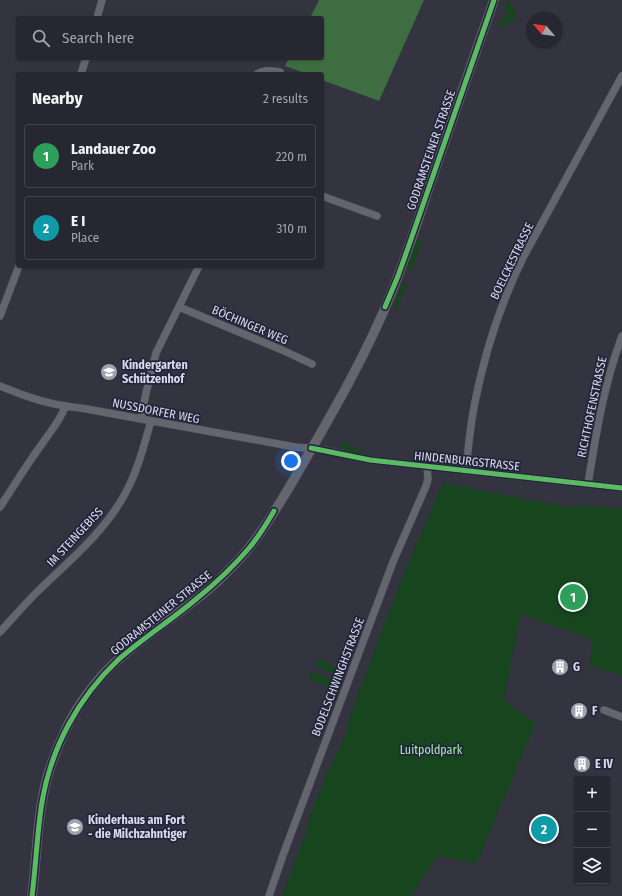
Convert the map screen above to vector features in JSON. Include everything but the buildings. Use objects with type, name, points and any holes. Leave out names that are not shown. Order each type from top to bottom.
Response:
[{"type":"street","points":[[98,16],[102,0]]},
{"type":"street","name":"GODRAMSTEINER STRASSE","points":[[32,896],[44,790],[55,752],[67,726],[95,684],[108,669],[196,600],[217,582],[243,555],[263,529],[297,473],[354,372],[392,292],[494,0]]},
{"type":"street","points":[[82,72],[85,60]]},
{"type":"street","points":[[260,72],[266,70],[280,72]]},
{"type":"street","name":"BOELCKESTRASSE","points":[[466,471],[474,408],[480,378],[492,335],[510,287],[524,256],[622,76]]},
{"type":"street","points":[[324,197],[377,216]]},
{"type":"street","points":[[0,316],[18,268]]},
{"type":"street","points":[[141,419],[156,353],[198,268]]},
{"type":"street","name":"BÖCHINGER WEG","points":[[179,307],[312,364]]},
{"type":"street","name":"RICHTHOFENSTRASSE","points":[[588,484],[594,443],[604,395],[622,336]]},
{"type":"street","name":"NUSSDORFER WEG","points":[[0,386],[36,400],[65,407],[81,408],[295,447],[311,448]]},
{"type":"street","points":[[0,507],[31,459],[57,423],[65,407]]},
{"type":"street","name":"IM STEINGEBISS","points":[[0,632],[37,592],[89,542],[116,509],[136,472],[151,421]]},
{"type":"street","name":"HINDENBURGSTRASSE","points":[[311,448],[370,460],[622,488]]},
{"type":"street","name":"BODELSCHWINGHSTRASSE","points":[[269,896],[393,562],[426,486],[428,479],[427,467]]},
{"type":"street","points":[[604,710],[622,717]]},
{"type":"green space","points":[[319,0],[424,0],[379,101],[324,81],[324,72],[302,72],[285,66],[288,60],[324,60],[324,16],[311,16]]},
{"type":"green space","points":[[507,0],[509,0],[509,3],[517,15],[503,27],[499,26],[503,17],[507,18],[508,10],[504,10]]},
{"type":"green space","points":[[417,240],[422,241],[411,270],[406,269]]},
{"type":"green space","points":[[403,282],[407,283],[397,309],[393,307]]},
{"type":"green space","points":[[343,441],[354,448],[363,451],[363,454],[339,447]]},
{"type":"green space","name":"Luitpoldpark","points":[[443,483],[572,508],[583,505],[622,509],[622,675],[589,666],[593,640],[521,614],[504,700],[536,723],[476,864],[437,856],[411,896],[282,896],[305,836],[309,819],[326,776],[346,734],[349,719],[402,578]]},
{"type":"green space","points":[[320,659],[343,672],[343,677],[341,678],[317,666],[317,660]]},
{"type":"green space","points":[[313,671],[340,685],[337,692],[309,678]]},
{"type":"cycle path","points":[[385,307],[408,248],[494,0]]},
{"type":"cycle path","points":[[311,448],[370,460],[622,488]]},
{"type":"cycle path","points":[[32,896],[40,814],[46,782],[59,743],[79,707],[118,660],[195,600],[231,568],[253,543],[274,511]]},
{"type":"place","name":"Kindergarten Schützenhof","points":[[109,372]]},
{"type":"place","name":"Landauer Zoo","points":[[573,597]]},
{"type":"place","name":"G","points":[[560,667]]},
{"type":"place","name":"F","points":[[579,711]]},
{"type":"place","name":"E IV","points":[[582,764]]},
{"type":"place","name":"Kinderhaus am Fort - die Milchzahntiger","points":[[75,827]]},
{"type":"place","name":"E I","points":[[544,829]]}]
